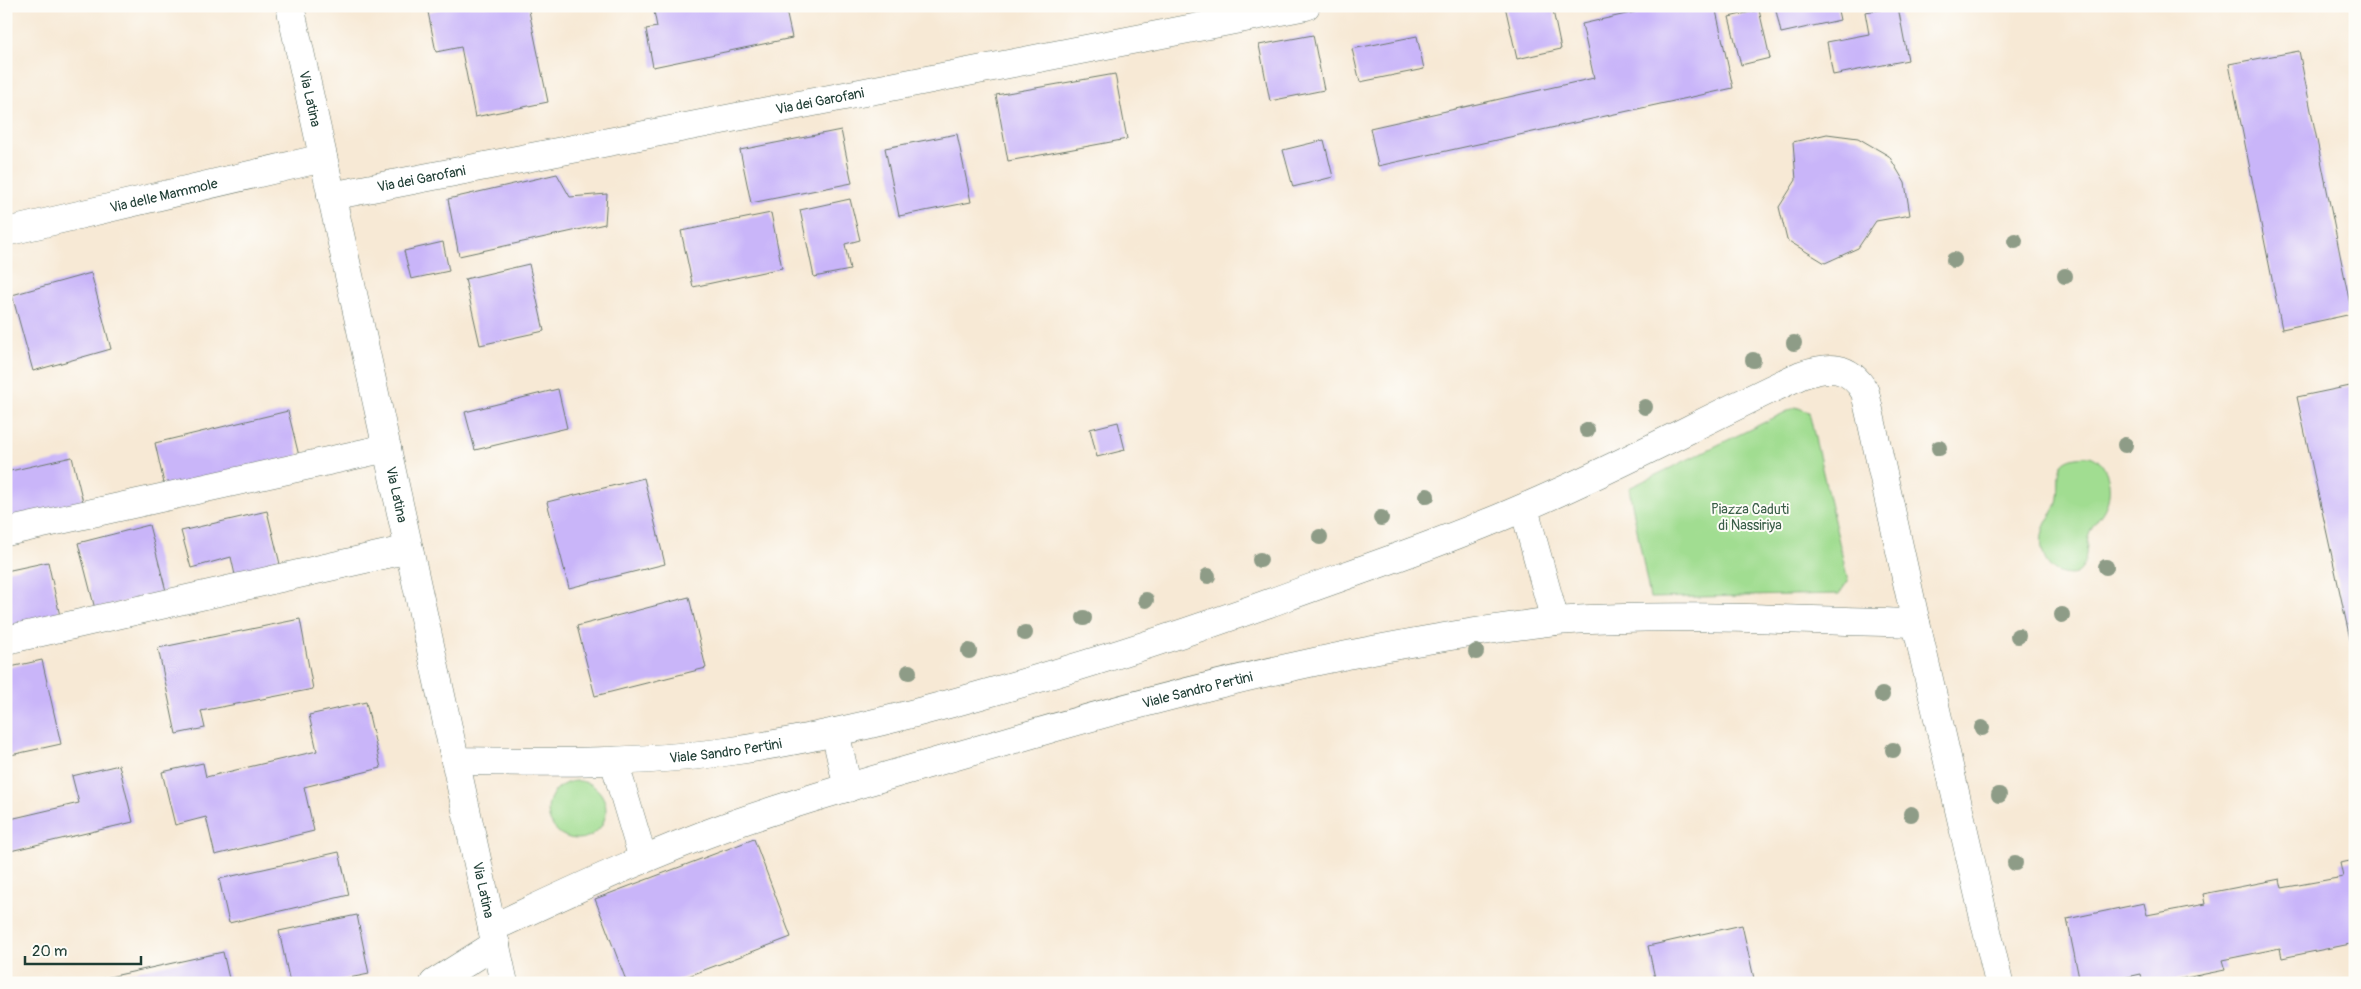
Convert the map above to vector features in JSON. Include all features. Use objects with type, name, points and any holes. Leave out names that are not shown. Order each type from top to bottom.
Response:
[{"type":"street","name":"Via Latina","points":[[290,6],[504,983]]},
{"type":"street","name":"Via dei Garofani","points":[[331,196],[1306,6]]},
{"type":"street","name":"Via delle Mammole","points":[[6,232],[323,158]]},
{"type":"street","points":[[1916,623],[1679,618],[1555,621],[1524,508],[1628,460],[1801,375],[1821,370],[1841,370],[1852,374],[1860,384],[1868,402],[1916,623],[1999,983]]},
{"type":"street","points":[[6,532],[387,448]]},
{"type":"street","name":"Viale Sandro Pertini","points":[[455,761],[614,761],[725,752],[835,732],[935,708],[1081,667],[1165,640],[1418,550],[1524,508]]},
{"type":"street","points":[[6,640],[409,549]]},
{"type":"street","name":"Viale Sandro Pertini","points":[[434,983],[494,936],[643,859],[761,814],[1086,718],[1204,687],[1309,663],[1451,635],[1555,621]]},
{"type":"street","points":[[835,732],[848,788]]},
{"type":"street","points":[[614,761],[643,859]]},
{"type":"green space","name":"Piazza Caduti di Nassiriya","points":[[1796,407],[1809,412],[1848,581],[1839,594],[1650,598],[1629,488]]},
{"type":"green space","points":[[2090,456],[2102,464],[2108,478],[2108,501],[2089,534],[2085,562],[2082,568],[2078,573],[2072,575],[2063,574],[2056,571],[2046,560],[2042,545],[2043,530],[2057,503],[2062,464],[2076,457]]},
{"type":"green space","points":[[571,781],[583,781],[598,789],[606,804],[606,816],[598,831],[583,839],[571,839],[556,831],[548,816],[548,804],[556,789]]},
{"type":"building","points":[[453,6],[528,6],[548,102],[475,117],[461,47],[436,52],[428,12]]},
{"type":"building","points":[[653,6],[785,6],[792,38],[653,67],[646,29],[657,27]]},
{"type":"building","points":[[1505,6],[1552,6],[1561,49],[1517,59]]},
{"type":"building","points":[[1634,6],[1715,6],[1733,88],[1378,166],[1370,128],[1594,78],[1582,24],[1635,12]]},
{"type":"building","points":[[1775,6],[1837,6],[1840,20],[1781,33]]},
{"type":"building","points":[[1898,7],[1908,60],[1833,75],[1827,42],[1869,34],[1865,12]]},
{"type":"building","points":[[1759,10],[1770,58],[1741,65],[1729,17]]},
{"type":"building","points":[[1313,35],[1324,90],[1270,101],[1259,45]]},
{"type":"building","points":[[1417,36],[1424,69],[1360,82],[1352,49]]},
{"type":"building","points":[[2299,51],[2352,314],[2282,329],[2229,64]]},
{"type":"building","points":[[1115,74],[1127,139],[1008,161],[996,95]]},
{"type":"building","points":[[841,130],[852,183],[751,203],[740,150]]},
{"type":"building","points":[[957,134],[971,202],[899,216],[885,148]]},
{"type":"building","points":[[1827,134],[1858,138],[1889,156],[1905,183],[1910,215],[1876,221],[1858,248],[1825,263],[1787,240],[1779,207],[1796,180],[1793,142]]},
{"type":"building","points":[[1324,140],[1333,177],[1293,187],[1283,150]]},
{"type":"building","points":[[557,174],[570,197],[607,194],[605,224],[459,256],[448,199]]},
{"type":"building","points":[[850,199],[860,240],[845,244],[850,270],[814,277],[800,210]]},
{"type":"building","points":[[771,213],[782,268],[693,287],[681,231]]},
{"type":"building","points":[[443,242],[449,271],[411,279],[404,251]]},
{"type":"building","points":[[529,264],[544,331],[480,345],[465,279]]},
{"type":"building","points":[[91,273],[111,349],[33,371],[12,295]]},
{"type":"building","points":[[2355,385],[2355,657],[2354,657],[2297,397]]},
{"type":"building","points":[[558,389],[567,428],[475,450],[465,412]]},
{"type":"building","points":[[288,411],[299,456],[165,488],[155,443]]},
{"type":"building","points":[[1118,422],[1125,450],[1097,457],[1090,429]]},
{"type":"building","points":[[72,457],[83,502],[6,520],[6,472]]},
{"type":"building","points":[[644,478],[665,564],[569,588],[547,502]]},
{"type":"building","points":[[267,511],[280,564],[235,575],[231,557],[191,568],[181,531]]},
{"type":"building","points":[[149,525],[166,591],[95,609],[78,543]]},
{"type":"building","points":[[48,562],[60,616],[6,628],[6,571]]},
{"type":"building","points":[[689,597],[706,668],[595,696],[577,626]]},
{"type":"building","points":[[300,619],[313,689],[201,711],[205,728],[176,734],[158,648]]},
{"type":"building","points":[[42,660],[61,744],[6,756],[6,668]]},
{"type":"building","points":[[366,702],[381,768],[304,787],[314,831],[215,855],[206,817],[175,825],[162,772],[203,763],[206,777],[317,751],[309,715]]},
{"type":"building","points":[[119,765],[133,822],[6,852],[6,820],[79,803],[72,776]]},
{"type":"building","points":[[754,839],[791,937],[670,983],[627,983],[595,899]]},
{"type":"building","points":[[339,852],[349,895],[229,923],[219,879]]},
{"type":"building","points":[[2355,860],[2355,943],[2282,958],[2280,948],[2222,960],[2225,970],[2160,983],[2143,983],[2141,974],[2100,983],[2080,983],[2067,919],[2144,903],[2147,915],[2205,904],[2203,894],[2280,879],[2282,888],[2343,877],[2340,863]]},
{"type":"building","points":[[357,915],[369,974],[324,983],[290,983],[279,931]]},
{"type":"building","points":[[1742,925],[1755,983],[1656,983],[1648,946]]},
{"type":"building","points":[[223,952],[230,983],[101,983],[100,979]]}]
